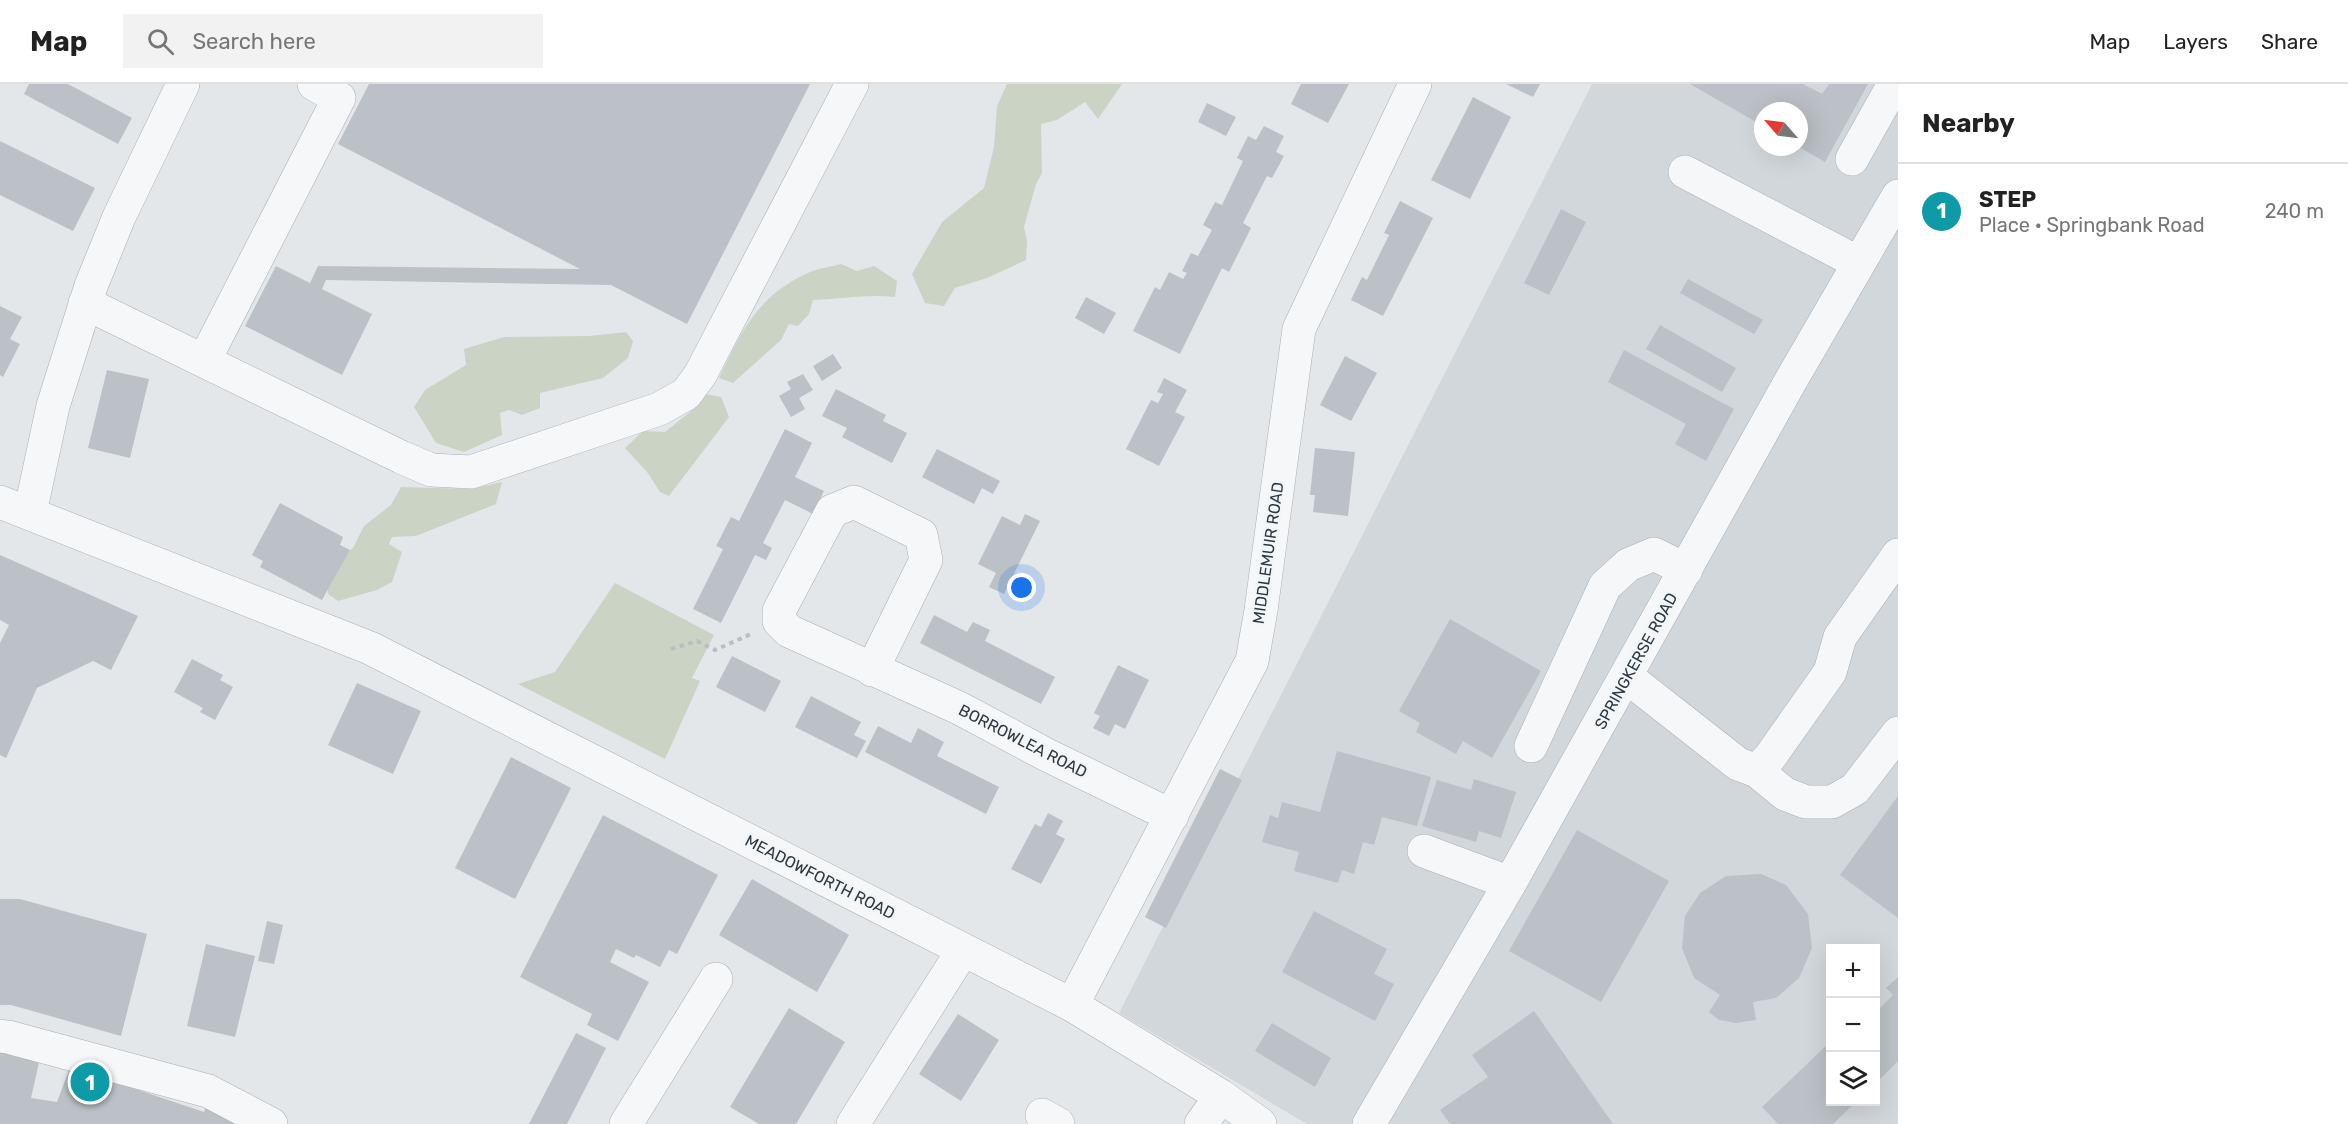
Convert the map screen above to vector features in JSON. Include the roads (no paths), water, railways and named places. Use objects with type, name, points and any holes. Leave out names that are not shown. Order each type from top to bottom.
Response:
[{"type":"street","points":[[30,513],[52,406],[85,303],[119,218],[183,84]]},
{"type":"street","points":[[204,361],[339,98],[314,84]]},
{"type":"street","points":[[85,303],[400,457],[431,470],[471,472],[659,410],[686,394],[700,375],[852,84]]},
{"type":"street","name":"MIDDLEMUIR ROAD","points":[[1072,1005],[1252,661],[1299,329],[1415,84]]},
{"type":"street","points":[[1852,159],[1894,84]]},
{"type":"street","points":[[1685,172],[1859,263]]},
{"type":"street","name":"SPRINGKERSE ROAD","points":[[1369,1124],[1510,883],[1790,382],[1898,196]]},
{"type":"street","name":"MEADOWFORTH ROAD","points":[[0,502],[369,648],[1072,1005],[1221,1096],[1260,1124]]},
{"type":"street","name":"BORROWLEA ROAD","points":[[872,670],[926,560],[921,535],[854,502],[832,511],[779,611],[779,621],[789,631],[872,670],[959,708],[1047,755],[1172,816]]},
{"type":"street","points":[[1531,746],[1605,586],[1628,565],[1654,554],[1686,570]]},
{"type":"street","points":[[1757,771],[1770,758],[1830,672],[1840,637],[1898,555]]},
{"type":"street","points":[[1627,677],[1722,753],[1738,764],[1757,771],[1785,794],[1806,802],[1832,802],[1856,789],[1898,734]]},
{"type":"street","points":[[1424,851],[1510,883]]},
{"type":"street","points":[[853,1124],[963,950]]},
{"type":"street","points":[[626,1124],[716,979]]},
{"type":"street","points":[[0,1036],[208,1091],[271,1124]]},
{"type":"street","points":[[1201,1124],[1221,1096]]},
{"type":"place","name":"STEP","points":[[90,1082]]}]
